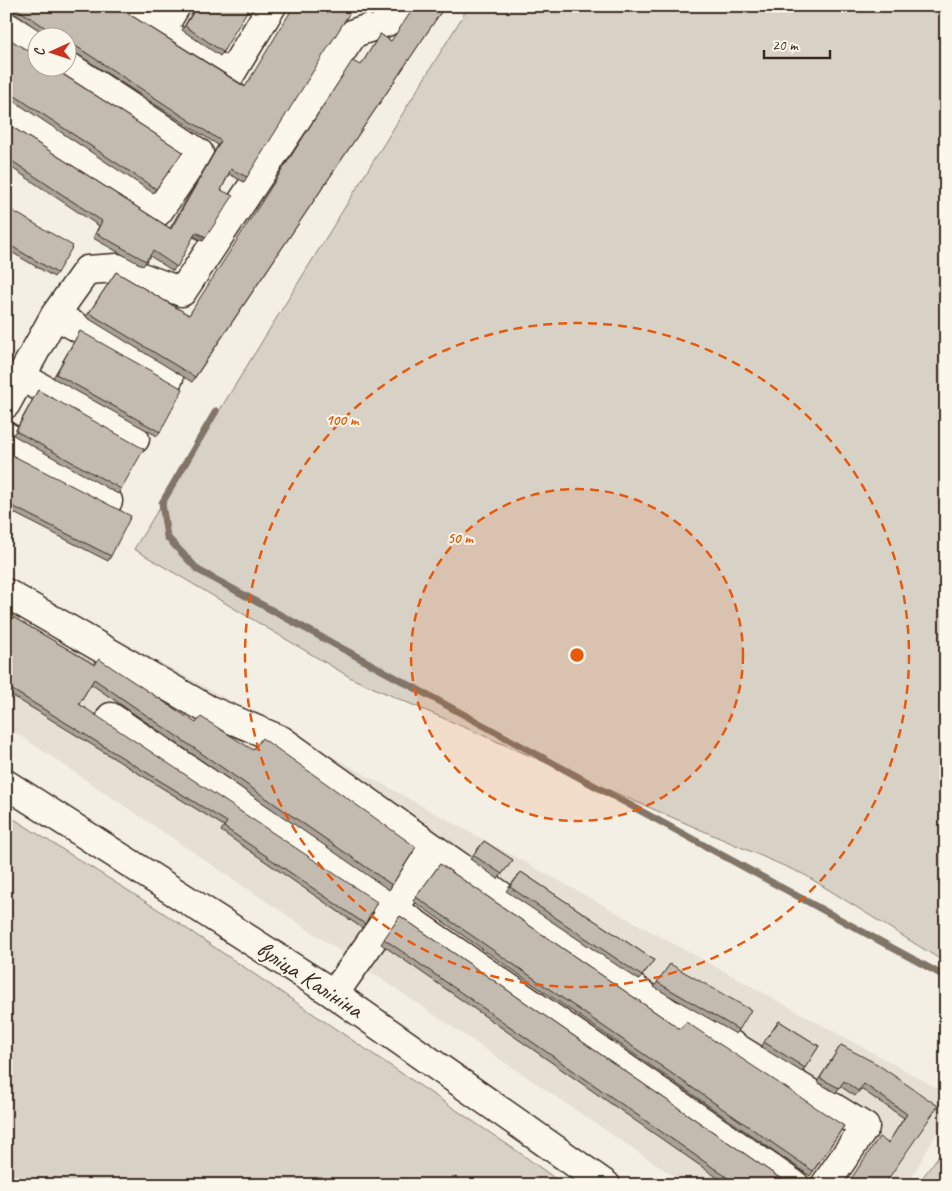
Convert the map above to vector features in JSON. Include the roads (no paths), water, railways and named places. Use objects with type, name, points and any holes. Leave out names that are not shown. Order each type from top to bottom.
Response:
[{"type":"main road","points":[[123,6],[230,75],[272,6]]},
{"type":"main road","points":[[161,31],[176,6]]},
{"type":"main road","points":[[6,404],[55,315],[87,270],[117,268],[182,292],[354,32],[387,22],[398,6]]},
{"type":"main road","points":[[6,26],[28,40]]},
{"type":"main road","points":[[6,112],[158,212],[199,153],[78,73]]},
{"type":"main road","points":[[55,315],[169,378]]},
{"type":"main road","points":[[20,376],[135,439]]},
{"type":"main road","points":[[6,436],[108,501]]},
{"type":"main road","points":[[6,593],[207,709],[280,740],[670,1014],[698,1024],[865,1127],[825,1185]]},
{"type":"main road","points":[[110,717],[394,908],[795,1185]]},
{"type":"main road","name":"вуліца Калініна","points":[[6,784],[334,994],[606,1185]]},
{"type":"main road","points":[[334,994],[433,848]]},
{"type":"waterway","points":[[216,411],[162,503],[167,537],[198,570],[946,977]]},
{"type":"waterway","points":[[940,1185],[946,1172]]}]
